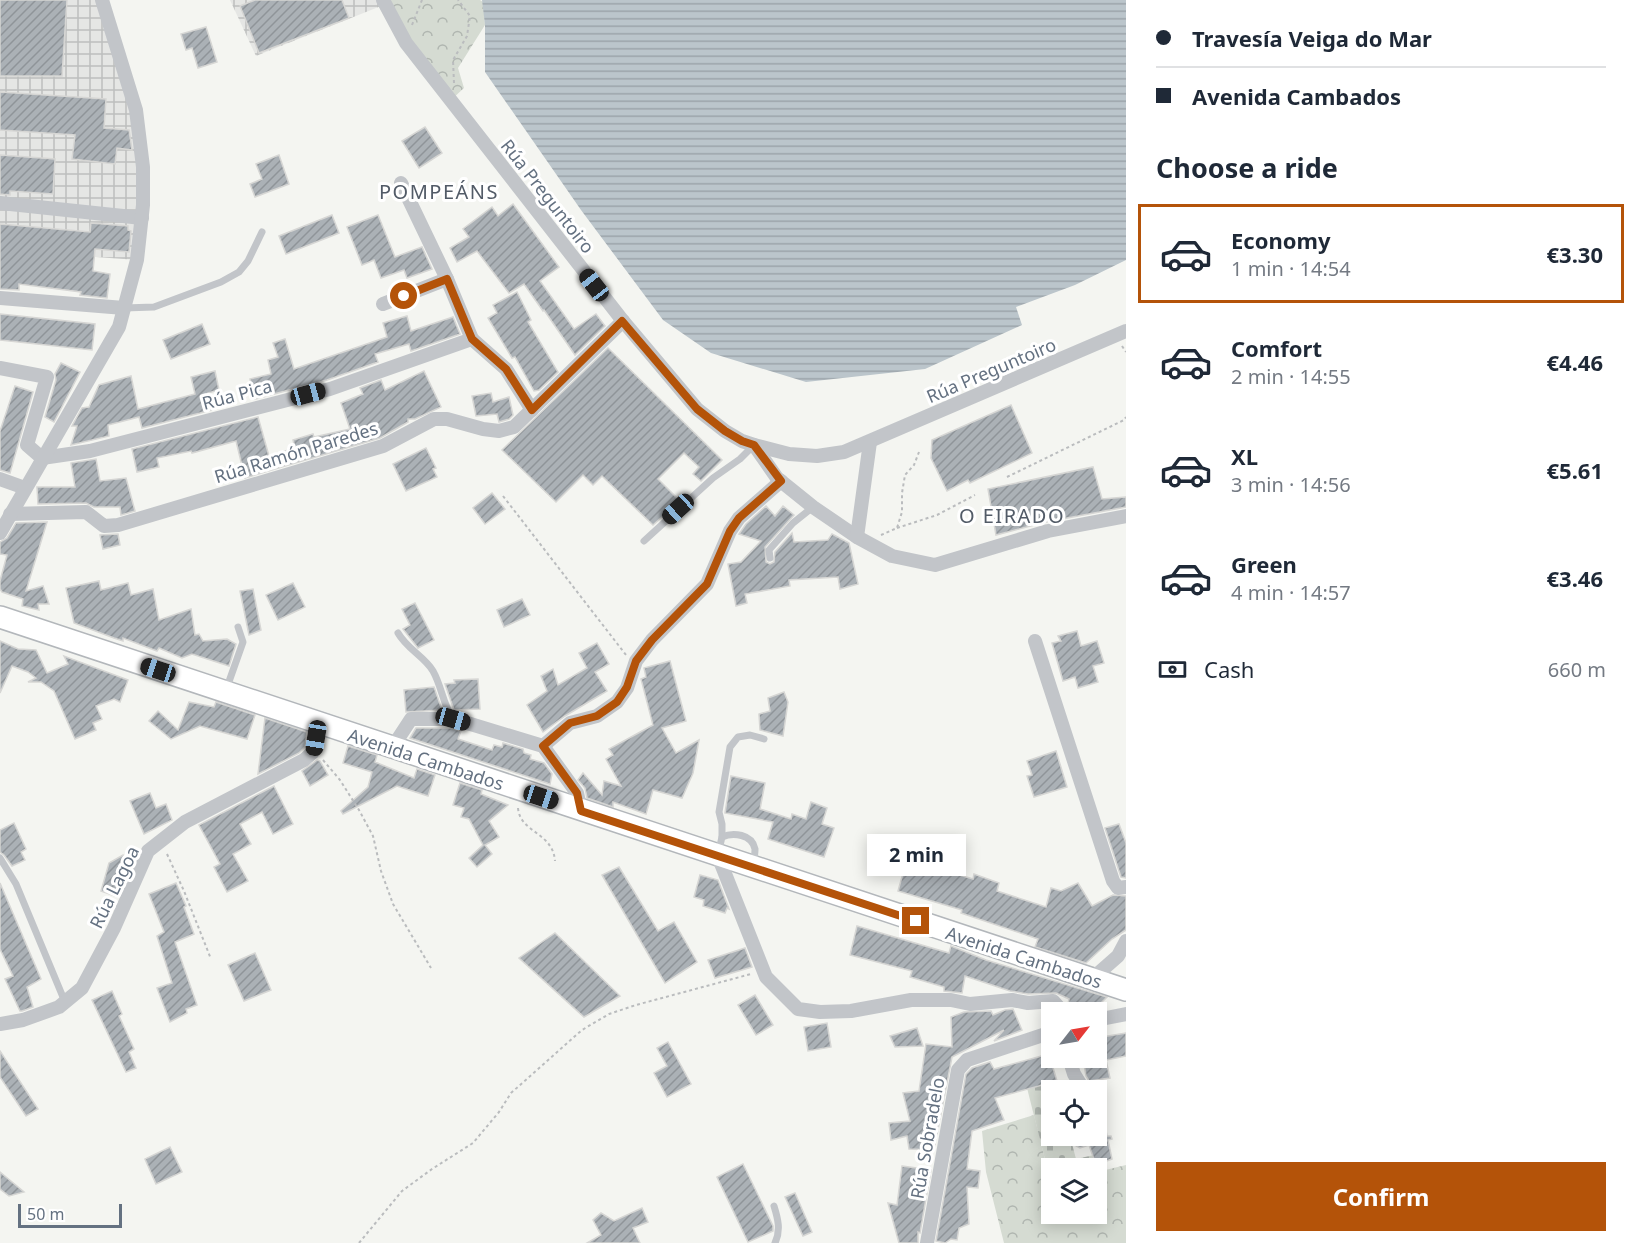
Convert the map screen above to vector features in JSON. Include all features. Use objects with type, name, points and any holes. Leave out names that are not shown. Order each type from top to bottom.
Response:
[{"type":"main road","name":"Avenida Cambados","points":[[0,617],[581,811],[720,847],[753,867],[1126,990]]},
{"type":"street","points":[[0,533],[118,327],[137,260],[142,218],[143,167],[136,110],[102,0]]},
{"type":"street","name":"Rúa Preguntoiro","points":[[383,0],[406,43],[622,321],[697,409],[742,441],[789,454],[817,456],[844,452],[1126,331]]},
{"type":"street","points":[[401,183],[447,279],[472,339],[506,369],[532,410]]},
{"type":"street","points":[[0,203],[142,218]]},
{"type":"street","points":[[383,304],[447,279]]},
{"type":"street","points":[[0,298],[124,308]]},
{"type":"street","name":"Rúa Ramón Paredes","points":[[10,514],[86,512],[104,526],[118,525],[383,446],[434,419],[447,419],[499,431],[514,427],[622,321]]},
{"type":"street","name":"Rúa Pica","points":[[42,459],[90,451],[330,388],[472,339]]},
{"type":"street","points":[[0,368],[47,377],[27,445],[42,459]]},
{"type":"street","points":[[857,537],[870,442]]},
{"type":"street","name":"Rúa Preguntoiro","points":[[754,445],[781,481],[813,507],[857,537],[892,556],[935,565],[1048,531],[1126,516]]},
{"type":"street","points":[[0,479],[25,488]]},
{"type":"street","points":[[543,746],[570,723],[597,716],[617,702],[627,687],[636,661],[652,640],[707,584],[730,531],[739,518],[781,481]]},
{"type":"street","points":[[1035,641],[1113,881],[1118,888],[1126,887]]},
{"type":"street","points":[[392,748],[411,719],[453,719],[543,746],[577,793],[581,811]]},
{"type":"street","points":[[314,752],[318,723]]},
{"type":"street","name":"Rúa Lagoa","points":[[0,1024],[23,1020],[59,1007],[82,988],[114,928],[148,851],[185,822],[304,760],[314,752]]},
{"type":"street","points":[[720,847],[766,976],[798,1009],[820,1012],[851,1011],[911,1000],[951,1000],[970,1004],[1012,1000],[1028,1004],[1041,1002]]},
{"type":"street","points":[[1093,978],[1122,956],[1126,941]]},
{"type":"street","points":[[1107,1018],[1126,1014]]},
{"type":"street","name":"Rúa Sobradelo","points":[[927,1243],[958,1070],[967,1060],[1041,1036]]},
{"type":"lane","points":[[124,308],[154,307],[222,282],[239,272],[248,261],[262,232]]},
{"type":"lane","points":[[644,541],[713,478],[740,459],[754,445]]},
{"type":"lane","points":[[770,558],[769,550],[793,523],[813,507]]},
{"type":"lane","points":[[225,692],[243,642],[238,627]]},
{"type":"lane","points":[[398,633],[404,644],[432,668],[440,685],[447,710],[453,719]]},
{"type":"lane","points":[[720,847],[722,824],[719,812],[730,747],[738,737],[750,735],[764,739]]},
{"type":"lane","points":[[0,858],[16,884],[65,1002]]},
{"type":"lane","points":[[774,1206],[779,1225],[775,1243]]},
{"type":"path","points":[[406,43],[422,0]]},
{"type":"path","points":[[451,100],[454,83],[453,60],[466,36],[470,16],[458,0]]},
{"type":"path","points":[[1007,477],[1126,417]]},
{"type":"path","points":[[897,528],[902,512],[905,475],[914,465],[919,452]]},
{"type":"path","points":[[857,537],[883,535],[897,528],[917,524],[975,495]]},
{"type":"path","points":[[503,496],[622,653],[636,661]]},
{"type":"path","points":[[314,752],[340,780],[359,810],[373,836],[381,871],[393,904],[431,968]]},
{"type":"path","points":[[521,791],[517,801],[518,813],[524,822],[550,843],[555,854],[555,861]]},
{"type":"path","points":[[161,841],[182,885],[211,959]]},
{"type":"path","points":[[359,1243],[402,1191],[473,1143],[499,1113],[511,1093],[582,1030],[609,1014],[636,1005],[751,975],[766,976]]},
{"type":"shaded area","points":[[0,0],[102,0],[136,110],[137,260],[0,250]]},
{"type":"shaded area","points":[[230,0],[383,0],[386,4],[256,56]]},
{"type":"shaded area","points":[[482,0],[1126,0],[1126,260],[1075,285],[1016,307],[1022,325],[925,369],[806,382],[711,353],[663,320],[581,210],[485,72],[485,25]]},
{"type":"green space","points":[[383,0],[480,0],[483,2],[485,25],[458,68],[464,88],[451,100]]},
{"type":"green space","points":[[1041,1085],[1041,1143],[1027,1088]]},
{"type":"green space","points":[[1034,1115],[1045,1158],[1041,1158],[1041,1224],[1107,1224],[1107,1170],[1126,1165],[1126,1243],[1004,1243],[986,1172],[982,1131]]},
{"type":"green space","points":[[1042,1146],[1073,1146],[1076,1158],[1045,1158]]},
{"type":"building","points":[[0,0],[67,0],[62,76],[0,76]]},
{"type":"building","points":[[255,0],[342,0],[349,18],[259,53],[240,6]]},
{"type":"building","points":[[206,27],[217,62],[198,68],[192,48],[186,50],[181,34]]},
{"type":"building","points":[[0,92],[106,99],[104,128],[129,130],[132,150],[117,148],[115,164],[72,159],[75,135],[0,130]]},
{"type":"building","points":[[425,127],[442,153],[419,168],[402,141]]},
{"type":"building","points":[[0,155],[55,159],[53,194],[10,191],[10,195],[0,194]]},
{"type":"building","points":[[279,155],[289,184],[255,197],[250,184],[262,179],[256,164]]},
{"type":"building","points":[[513,204],[559,267],[540,281],[574,329],[596,314],[605,326],[575,355],[524,284],[509,293],[477,251],[457,262],[450,248],[469,237],[463,229],[492,207],[498,216]]},
{"type":"building","points":[[332,215],[339,233],[286,254],[279,236]]},
{"type":"building","points":[[378,215],[395,257],[422,247],[432,269],[407,278],[404,270],[381,278],[374,260],[362,265],[347,227]]},
{"type":"building","points":[[91,223],[128,226],[128,230],[131,231],[129,252],[95,249],[93,271],[110,274],[107,298],[80,295],[81,292],[19,284],[19,290],[0,289],[0,224],[90,232]]},
{"type":"building","points":[[517,292],[531,320],[528,322],[558,372],[539,390],[534,391],[515,357],[512,358],[488,318],[497,313],[493,305]]},
{"type":"building","points":[[0,314],[95,324],[92,350],[0,340]]},
{"type":"building","points":[[407,316],[411,331],[453,317],[460,334],[411,351],[409,344],[375,354],[378,362],[327,380],[255,399],[250,379],[271,374],[268,360],[278,357],[273,343],[285,339],[294,369],[387,337],[383,323]]},
{"type":"building","points":[[202,324],[210,344],[171,359],[163,340]]},
{"type":"building","points":[[608,348],[722,460],[701,481],[693,474],[699,467],[684,453],[658,479],[680,501],[653,525],[602,476],[593,485],[583,475],[556,502],[502,450]]},
{"type":"building","points":[[61,363],[80,372],[54,422],[45,417],[56,380],[55,374]]},
{"type":"building","points":[[215,371],[219,390],[208,393],[212,410],[142,428],[139,417],[108,425],[109,436],[71,445],[77,426],[72,426],[82,408],[89,407],[99,385],[131,376],[138,409],[195,394],[191,377]]},
{"type":"building","points":[[424,371],[441,407],[415,419],[408,419],[408,422],[380,438],[245,478],[236,441],[192,453],[191,451],[157,458],[159,467],[137,472],[132,449],[258,417],[269,456],[295,448],[293,440],[313,434],[314,437],[350,429],[341,403],[363,394],[360,388],[381,380],[385,390]]},
{"type":"building","points":[[15,386],[33,392],[10,473],[0,470],[0,431]]},
{"type":"building","points":[[491,393],[493,402],[509,397],[513,415],[509,419],[499,422],[497,414],[476,416],[472,396]]},
{"type":"building","points":[[1011,405],[1032,453],[970,483],[968,480],[947,491],[931,458],[932,440]]},
{"type":"building","points":[[426,448],[436,468],[433,469],[437,477],[406,491],[393,464]]},
{"type":"building","points":[[96,459],[100,481],[126,478],[135,511],[121,515],[120,507],[94,507],[86,503],[38,504],[37,487],[75,487],[71,463]]},
{"type":"building","points":[[1093,467],[1102,499],[1126,497],[1126,507],[1046,522],[996,535],[988,489]]},
{"type":"building","points":[[492,493],[505,509],[485,524],[473,508]]},
{"type":"building","points":[[766,506],[775,516],[783,506],[794,515],[765,547],[766,562],[770,564],[774,562],[775,552],[792,533],[794,542],[828,540],[832,534],[849,543],[858,584],[840,589],[838,577],[789,580],[790,586],[745,594],[747,603],[736,606],[728,564],[741,562],[761,541],[739,534],[746,524]]},
{"type":"building","points":[[47,522],[26,591],[43,586],[49,604],[38,604],[39,610],[22,606],[23,599],[2,592],[0,589],[7,555],[0,554],[0,542],[7,538],[16,523]]},
{"type":"building","points":[[118,534],[120,545],[103,549],[100,535]]},
{"type":"building","points":[[99,581],[101,590],[128,583],[131,595],[153,589],[159,620],[191,609],[195,635],[199,634],[203,641],[227,639],[236,644],[229,666],[192,654],[182,658],[159,648],[157,651],[123,638],[123,641],[74,623],[66,588]]},
{"type":"building","points":[[293,583],[305,607],[278,620],[266,595]]},
{"type":"building","points":[[253,589],[261,630],[249,635],[240,591]]},
{"type":"building","points":[[522,599],[530,615],[504,627],[497,610]]},
{"type":"building","points":[[415,603],[434,640],[418,648],[403,629],[410,625],[402,609]]},
{"type":"building","points":[[1077,631],[1081,646],[1097,641],[1104,663],[1093,666],[1098,682],[1078,688],[1075,677],[1063,681],[1052,643],[1061,641],[1058,636]]},
{"type":"building","points":[[0,641],[18,649],[36,650],[47,673],[68,664],[64,656],[128,680],[120,702],[114,699],[96,706],[102,719],[93,723],[96,730],[75,739],[54,691],[41,682],[28,682],[36,678],[28,672],[12,666],[0,693]]},
{"type":"building","points":[[597,643],[609,664],[595,672],[607,691],[543,732],[527,705],[547,691],[541,676],[553,669],[558,685],[587,668],[579,653]]},
{"type":"building","points":[[670,661],[686,721],[662,728],[676,753],[699,740],[693,773],[682,798],[653,790],[646,814],[613,802],[613,807],[587,798],[585,788],[578,780],[583,773],[602,795],[604,781],[621,786],[606,759],[613,755],[609,749],[653,725],[641,679],[646,677],[644,668]]},
{"type":"building","points":[[478,679],[480,709],[454,710],[445,684],[455,683],[454,680]]},
{"type":"building","points":[[434,687],[442,710],[406,712],[404,690]]},
{"type":"building","points":[[784,692],[788,702],[783,736],[760,730],[759,714],[770,711],[768,698]]},
{"type":"building","points":[[189,702],[214,707],[216,702],[255,715],[247,739],[200,726],[171,739],[149,721],[158,711],[178,730]]},
{"type":"building","points":[[265,718],[307,732],[305,747],[299,753],[258,774]]},
{"type":"building","points":[[416,728],[452,728],[461,731],[458,739],[492,750],[494,745],[502,747],[503,743],[523,749],[524,753],[531,755],[530,759],[544,763],[552,774],[550,784],[410,738]]},
{"type":"building","points":[[348,746],[377,755],[375,762],[414,778],[417,769],[435,775],[428,796],[397,786],[343,814],[341,811],[368,787],[372,772],[343,763]]},
{"type":"building","points":[[1056,751],[1067,787],[1034,797],[1027,776],[1032,775],[1027,761]]},
{"type":"building","points":[[317,760],[320,761],[328,775],[310,786],[302,771]]},
{"type":"building","points":[[731,776],[765,783],[760,809],[791,819],[792,814],[806,819],[811,802],[827,808],[822,824],[834,828],[824,857],[768,839],[773,822],[725,813]]},
{"type":"building","points":[[460,783],[482,790],[481,794],[508,805],[489,821],[499,837],[485,845],[492,854],[477,867],[469,858],[483,845],[469,819],[461,817],[464,808],[453,805]]},
{"type":"building","points":[[274,786],[293,824],[273,834],[262,812],[240,824],[251,844],[233,854],[248,881],[227,892],[214,867],[220,864],[199,825]]},
{"type":"building","points":[[150,793],[156,808],[166,804],[172,820],[144,834],[130,801]]},
{"type":"building","points":[[14,823],[26,849],[21,852],[25,860],[12,866],[0,852],[0,830]]},
{"type":"building","points":[[1119,824],[1126,843],[1126,878],[1121,877],[1105,828]]},
{"type":"building","points":[[123,855],[131,868],[118,897],[101,891],[109,863]]},
{"type":"building","points":[[907,859],[973,879],[974,874],[999,883],[997,891],[1046,907],[1051,888],[1061,891],[1078,883],[1092,906],[1113,895],[1126,896],[1126,930],[1112,939],[1086,963],[1035,947],[1038,939],[961,913],[962,910],[898,891]]},
{"type":"building","points":[[619,867],[658,931],[674,922],[697,962],[665,983],[602,875]]},
{"type":"building","points":[[700,875],[718,880],[729,909],[727,908],[725,913],[703,906],[704,900],[694,897]]},
{"type":"building","points":[[0,883],[41,979],[27,987],[33,1007],[22,1011],[5,979],[13,976],[0,949]]},
{"type":"building","points":[[176,883],[194,934],[175,942],[197,1005],[186,1009],[187,1013],[170,1022],[157,988],[172,983],[157,936],[164,932],[149,894]]},
{"type":"building","points":[[857,926],[949,953],[951,946],[986,960],[1107,997],[1102,1002],[1068,1002],[1069,999],[1056,993],[1028,994],[1010,991],[965,976],[962,993],[944,991],[944,987],[910,977],[912,971],[850,955]]},
{"type":"building","points":[[555,933],[620,996],[584,1017],[519,958]]},
{"type":"building","points":[[745,948],[752,967],[715,978],[708,960]]},
{"type":"building","points":[[255,953],[271,990],[244,1001],[228,965]]},
{"type":"building","points":[[112,991],[122,1014],[119,1016],[134,1049],[129,1052],[136,1068],[126,1072],[92,1000]]},
{"type":"building","points":[[755,995],[773,1025],[756,1035],[738,1005]]},
{"type":"building","points":[[1013,1009],[1022,1030],[994,1041],[1004,1030],[952,1057],[934,1150],[909,1149],[907,1136],[891,1140],[889,1123],[910,1121],[903,1093],[919,1091],[926,1044],[952,1047],[951,1017],[964,1012],[991,1011],[993,1015]]},
{"type":"building","points":[[827,1023],[831,1047],[808,1051],[804,1027]]},
{"type":"building","points":[[917,1028],[923,1046],[895,1047],[890,1036]]},
{"type":"building","points":[[1126,1033],[1126,1056],[1107,1060],[1107,1036]]},
{"type":"building","points":[[668,1042],[691,1084],[667,1097],[654,1073],[667,1066],[657,1048]]},
{"type":"building","points":[[0,1051],[38,1109],[26,1116],[0,1077]]},
{"type":"building","points":[[1041,1056],[1041,1068],[1053,1068],[1057,1080],[1041,1080],[1041,1085],[995,1098],[1004,1120],[972,1131],[967,1169],[980,1171],[978,1188],[967,1187],[969,1224],[959,1228],[957,1240],[951,1239],[945,1243],[936,1241],[966,1074],[972,1068],[990,1062],[994,1069]]},
{"type":"building","points":[[1107,1064],[1110,1078],[1088,1080],[1085,1068],[1107,1068]]},
{"type":"building","points":[[1107,1136],[1111,1136],[1112,1139],[1108,1140],[1112,1159],[1107,1161],[1107,1158],[1094,1158],[1089,1146],[1107,1146]]},
{"type":"building","points":[[170,1147],[182,1172],[156,1184],[145,1159]]},
{"type":"building","points":[[743,1164],[773,1226],[773,1231],[748,1242],[717,1177]]},
{"type":"building","points":[[902,1166],[931,1170],[920,1233],[918,1232],[918,1243],[899,1243],[888,1203],[897,1205]]},
{"type":"building","points":[[0,1172],[24,1192],[9,1196],[0,1189]]},
{"type":"building","points":[[795,1193],[812,1232],[803,1236],[785,1197]]},
{"type":"building","points":[[642,1208],[648,1222],[633,1228],[640,1243],[587,1243],[601,1235],[593,1220],[601,1213],[614,1221]]},
{"type":"district","name":"POMPEÁNS","points":[[439,191]]},
{"type":"district","name":"O EIRADO","points":[[1012,515]]},
{"type":"route","points":[[404,296],[447,279],[472,339],[506,369],[532,410],[622,321],[697,409],[725,431],[754,445],[781,481],[739,518],[730,531],[707,584],[652,640],[636,661],[627,687],[617,702],[597,716],[570,723],[543,746],[577,793],[581,811],[916,921]]}]
